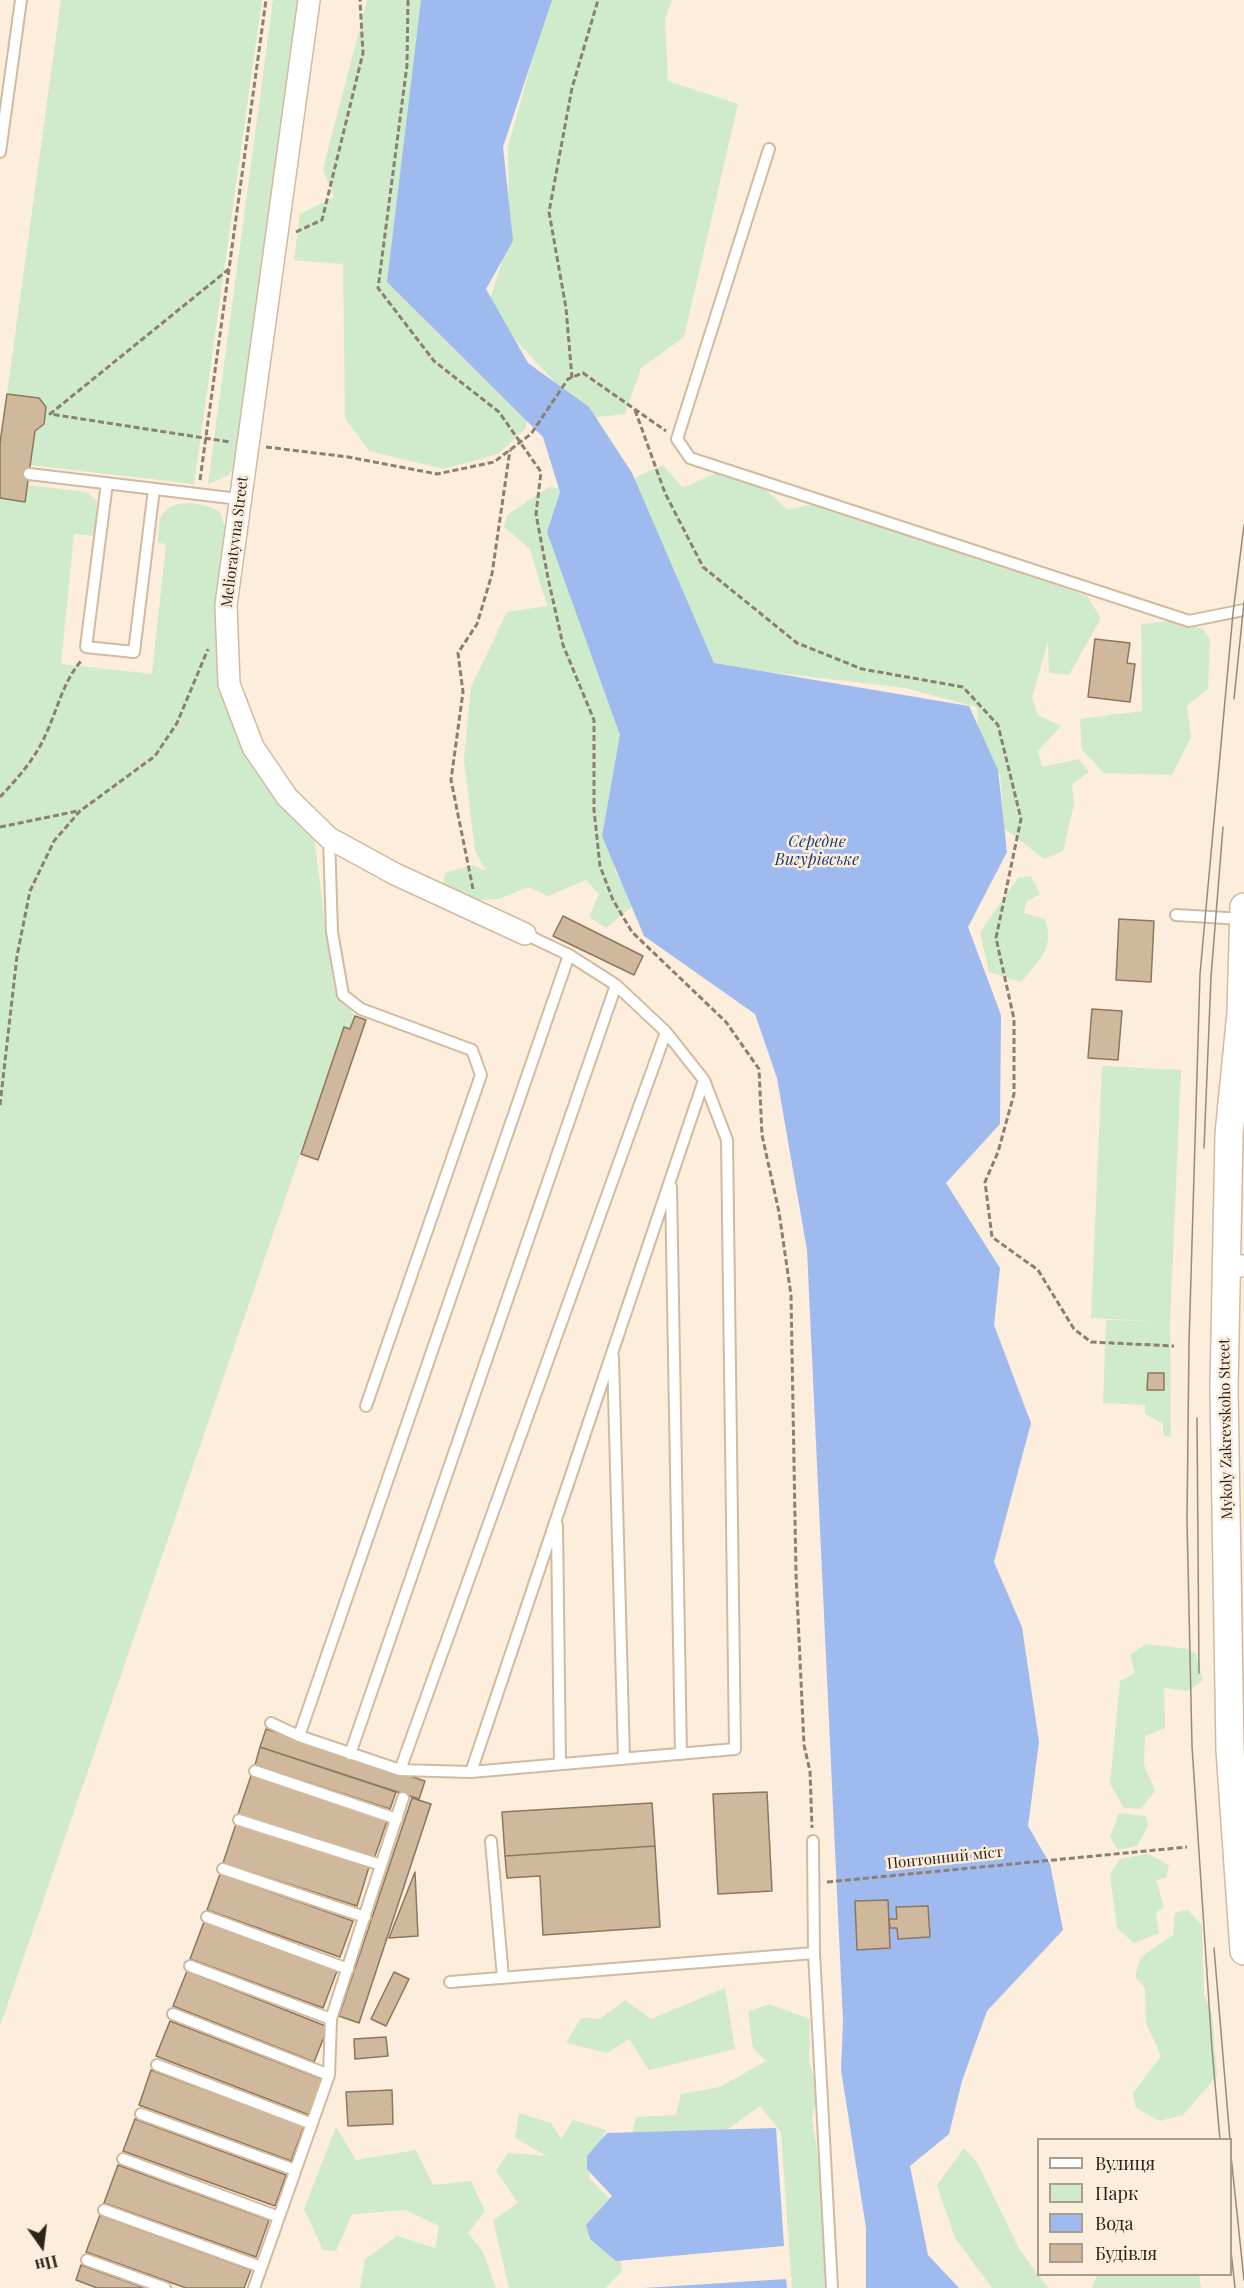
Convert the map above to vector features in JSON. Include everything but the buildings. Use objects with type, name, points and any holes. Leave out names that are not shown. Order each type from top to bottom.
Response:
[{"type":"street","name":"Melioratyvna Street","points":[[309,0],[226,606],[230,684],[253,747],[286,797],[329,838],[395,874],[525,934]]},
{"type":"street","name":"Mykoly Zakrevskoho Street","points":[[1244,907],[1241,1013],[1229,1134],[1234,1266],[1230,1750],[1244,1951]]},
{"type":"lane","points":[[0,149],[4,87],[21,0]]},
{"type":"lane","points":[[769,149],[677,439],[690,458],[1189,621],[1244,610]]},
{"type":"lane","points":[[29,474],[239,499]]},
{"type":"lane","points":[[107,483],[86,646],[93,647],[134,652],[154,489]]},
{"type":"lane","points":[[329,838],[332,932],[342,996],[361,1009],[472,1050],[481,1075],[366,1406]]},
{"type":"lane","points":[[1176,915],[1244,919]]},
{"type":"lane","points":[[271,1724],[299,1736],[400,1770],[471,1772],[735,1749],[727,1140],[704,1080],[666,1032],[616,985],[569,955],[525,934]]},
{"type":"lane","points":[[299,1736],[569,955]]},
{"type":"lane","points":[[350,1754],[616,985]]},
{"type":"lane","points":[[400,1770],[666,1032]]},
{"type":"lane","points":[[471,1772],[704,1080]]},
{"type":"lane","points":[[670,1179],[681,1754]]},
{"type":"lane","points":[[613,1350],[624,1759]]},
{"type":"lane","points":[[557,1516],[560,1764]]},
{"type":"lane","points":[[255,1771],[397,1819]]},
{"type":"lane","points":[[254,2288],[329,2075],[332,2019],[403,1798]]},
{"type":"lane","points":[[239,1820],[381,1866]]},
{"type":"lane","points":[[491,1841],[503,1978]]},
{"type":"lane","points":[[813,1841],[814,1953],[832,2288]]},
{"type":"lane","points":[[223,1869],[365,1917]]},
{"type":"lane","points":[[207,1917],[348,1969]]},
{"type":"lane","points":[[450,1982],[814,1953]]},
{"type":"lane","points":[[190,1966],[332,2019]]},
{"type":"lane","points":[[173,2014],[329,2075]]},
{"type":"lane","points":[[157,2065],[312,2124]]},
{"type":"lane","points":[[141,2114],[295,2170]]},
{"type":"lane","points":[[123,2159],[279,2217]]},
{"type":"lane","points":[[104,2210],[261,2267]]},
{"type":"lane","points":[[87,2260],[165,2288]]},
{"type":"path","points":[[198,494],[266,0]]},
{"type":"path","points":[[275,243],[321,220],[363,53],[360,0]]},
{"type":"path","points":[[408,0],[407,65],[378,288],[434,361],[499,412],[541,472],[536,514],[548,578],[563,645],[594,720],[594,810],[600,866],[613,900],[632,932],[726,1022],[759,1069],[762,1135],[779,1212],[791,1295],[797,1597],[804,1746],[810,1771],[813,1841]]},
{"type":"path","points":[[570,379],[566,308],[549,212],[572,88],[598,0]]},
{"type":"path","points":[[531,434],[570,379],[584,374],[677,439]]},
{"type":"path","points":[[635,410],[665,493],[703,567],[797,643],[862,669],[963,687],[998,725],[1021,819],[996,938],[1014,1019],[1014,1094],[1001,1141],[985,1182],[992,1237],[1038,1270],[1074,1329],[1091,1342],[1174,1346]]},
{"type":"path","points":[[477,912],[451,780],[464,692],[458,653],[477,624],[492,574],[510,450]]},
{"type":"path","points":[[0,797],[21,774],[44,739],[71,671],[93,647]]},
{"type":"path","points":[[0,1105],[17,956],[30,891],[54,841],[80,811],[155,756],[177,723],[208,648]]},
{"type":"path","points":[[0,827],[80,811]]},
{"type":"path","name":"Понтонний міст","points":[[825,1883],[1187,1847]]},
{"type":"green space","points":[[61,0],[262,0],[194,484],[30,465],[35,431],[44,424],[46,407],[39,398],[7,394]]},
{"type":"green space","points":[[273,0],[302,0],[236,464],[229,475],[208,484]]},
{"type":"green space","points":[[367,0],[441,0],[423,152],[527,415],[526,428],[498,454],[444,469],[369,451],[345,418],[343,264],[294,260],[300,214],[334,197],[323,169]]},
{"type":"green space","points":[[549,0],[672,0],[665,19],[668,81],[738,104],[684,337],[641,368],[625,414],[588,418],[487,309],[509,239],[508,147]]},
{"type":"green space","points":[[663,465],[683,488],[723,470],[754,479],[788,510],[821,502],[1087,596],[1101,618],[1069,675],[1049,673],[1048,641],[1032,698],[1038,715],[1061,726],[1038,751],[1042,767],[1079,759],[1089,772],[1072,784],[1074,804],[1063,851],[1044,859],[1004,828],[1000,774],[980,759],[977,707],[905,688],[710,665],[630,480]]},
{"type":"green space","points":[[27,485],[86,492],[97,501],[95,536],[74,534],[61,664],[152,674],[166,544],[158,543],[162,515],[167,509],[189,503],[219,511],[227,532],[218,606],[216,659],[222,689],[238,736],[265,784],[314,838],[334,990],[355,1016],[350,1029],[344,1028],[0,2026],[0,498],[25,501]]},
{"type":"green space","points":[[549,487],[569,489],[632,669],[612,849],[616,875],[637,862],[650,892],[606,928],[589,917],[599,894],[586,880],[548,896],[528,887],[499,899],[464,901],[442,888],[445,873],[472,865],[486,871],[475,851],[464,759],[471,687],[507,612],[547,606],[530,549],[504,527],[507,515]]},
{"type":"green space","points":[[1170,621],[1203,629],[1210,640],[1208,689],[1187,706],[1191,737],[1172,775],[1104,773],[1082,750],[1080,719],[1142,711],[1141,624]]},
{"type":"green space","points":[[1031,876],[1040,894],[1026,902],[1024,913],[1045,919],[1048,938],[1044,954],[1021,982],[989,972],[980,932],[1018,878]]},
{"type":"green space","points":[[1102,1066],[1181,1070],[1170,1322],[1171,1437],[1164,1436],[1163,1424],[1145,1414],[1145,1405],[1103,1403],[1106,1320],[1153,1321],[1091,1318]]},
{"type":"green space","points":[[1146,1644],[1187,1649],[1196,1654],[1203,1680],[1188,1691],[1164,1688],[1165,1728],[1145,1736],[1144,1765],[1155,1791],[1141,1809],[1124,1808],[1110,1784],[1120,1681],[1135,1673],[1130,1655]]},
{"type":"green space","points":[[1119,1813],[1146,1816],[1148,1826],[1137,1846],[1118,1850],[1110,1837]]},
{"type":"green space","points":[[1148,1854],[1169,1865],[1166,1878],[1156,1880],[1164,1907],[1156,1913],[1159,1933],[1134,1943],[1117,1928],[1110,1874],[1120,1859]]},
{"type":"green space","points":[[1188,1910],[1202,1925],[1204,1995],[1212,2014],[1217,2076],[1183,2115],[1160,2121],[1136,2108],[1133,2093],[1161,2056],[1146,2023],[1145,1988],[1135,1977],[1141,1957],[1173,1935],[1175,1913]]},
{"type":"green space","points":[[725,1988],[735,2049],[649,2070],[629,2039],[607,2053],[566,2043],[581,2018],[600,2019],[625,2000],[651,2019]]},
{"type":"green space","points":[[769,2004],[810,2019],[809,2062],[819,2088],[812,2119],[821,2175],[828,2288],[792,2288],[781,2132],[760,2106],[713,2140],[631,2141],[636,2117],[676,2115],[681,2094],[720,2087],[766,2061],[753,2048],[748,2012]]},
{"type":"green space","points":[[519,2113],[551,2123],[561,2139],[573,2120],[606,2130],[593,2155],[589,2178],[612,2201],[622,2271],[606,2288],[509,2288],[493,2220],[518,2203],[496,2171],[508,2153],[547,2156],[515,2138]]},
{"type":"green space","points":[[336,2127],[356,2160],[416,2150],[433,2185],[471,2181],[485,2211],[468,2233],[483,2252],[496,2288],[360,2288],[365,2259],[397,2236],[435,2248],[439,2226],[406,2210],[352,2214],[336,2251],[323,2250],[304,2209]]},
{"type":"green space","points":[[964,2148],[978,2164],[1019,2249],[1048,2288],[992,2288],[955,2238],[937,2185]]},
{"type":"green space","points":[[1097,2276],[1199,2276],[1201,2288],[1092,2288]]},
{"type":"water","name":"Середнє Вигурівське","points":[[421,0],[552,0],[503,147],[513,241],[486,289],[528,363],[589,407],[632,473],[714,663],[969,706],[998,770],[1007,852],[968,927],[1001,1015],[1000,1124],[946,1183],[1000,1268],[994,1325],[1031,1423],[994,1562],[1022,1627],[1039,1742],[1028,1826],[1050,1864],[1063,1930],[987,2011],[962,2081],[949,2134],[910,2166],[928,2255],[959,2288],[866,2288],[866,2228],[841,2070],[843,2021],[807,1250],[777,1078],[755,1014],[644,936],[602,836],[620,735],[547,532],[560,492],[543,437],[387,282]]},
{"type":"water","points":[[776,2128],[784,2246],[616,2261],[590,2239],[586,2225],[612,2196],[587,2169],[587,2156],[607,2133]]},
{"type":"water","points":[[786,2279],[787,2288],[644,2288]]},
{"type":"tram line","points":[[1220,2138],[1192,1746],[1187,1520],[1189,1343],[1200,974],[1233,613],[1244,525]]},
{"type":"tram line","points":[[1234,699],[1244,602]]},
{"type":"tram line","points":[[1204,1148],[1211,977],[1223,827]]},
{"type":"tram line","points":[[1197,1418],[1199,1673]]},
{"type":"tram line","points":[[1214,1948],[1230,2138]]},
{"type":"tram line","points":[[1232,2165],[1244,2280]]},
{"type":"tram line","points":[[1232,2260],[1235,2288]]}]
